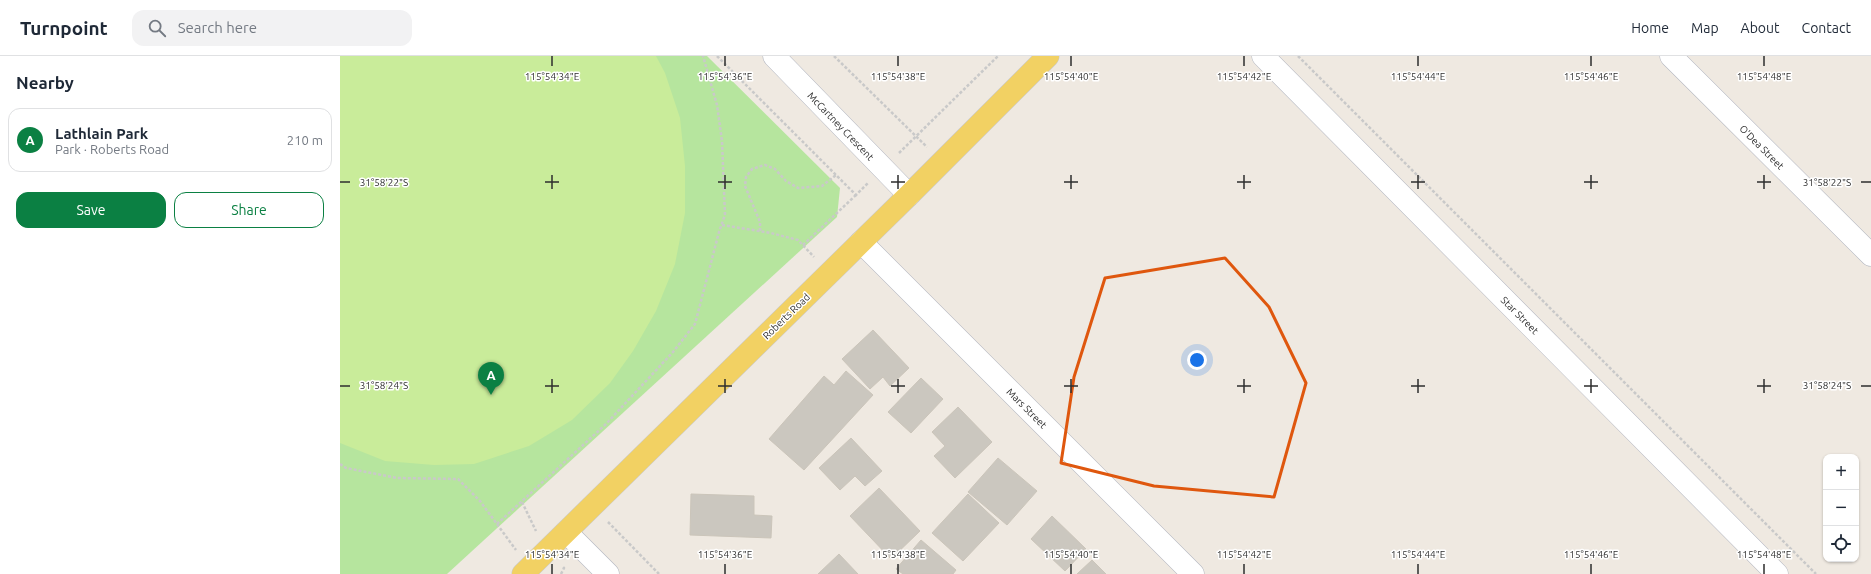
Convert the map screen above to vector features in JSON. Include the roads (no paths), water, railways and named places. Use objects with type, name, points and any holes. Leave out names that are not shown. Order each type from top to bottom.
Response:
[{"type":"main road","name":"Roberts Road","points":[[526,571],[909,195],[1048,56]]},
{"type":"street","name":"McCartney Crescent","points":[[774,56],[909,195]]},
{"type":"street","name":"Star Street","points":[[1263,56],[1777,574]]},
{"type":"street","name":"O'Dea Street","points":[[1671,56],[1871,255]]},
{"type":"street","name":"Mars Street","points":[[861,242],[1193,574]]},
{"type":"street","points":[[566,532],[608,574]]},
{"type":"place","name":"Lathlain Park","points":[[491,395]]}]
